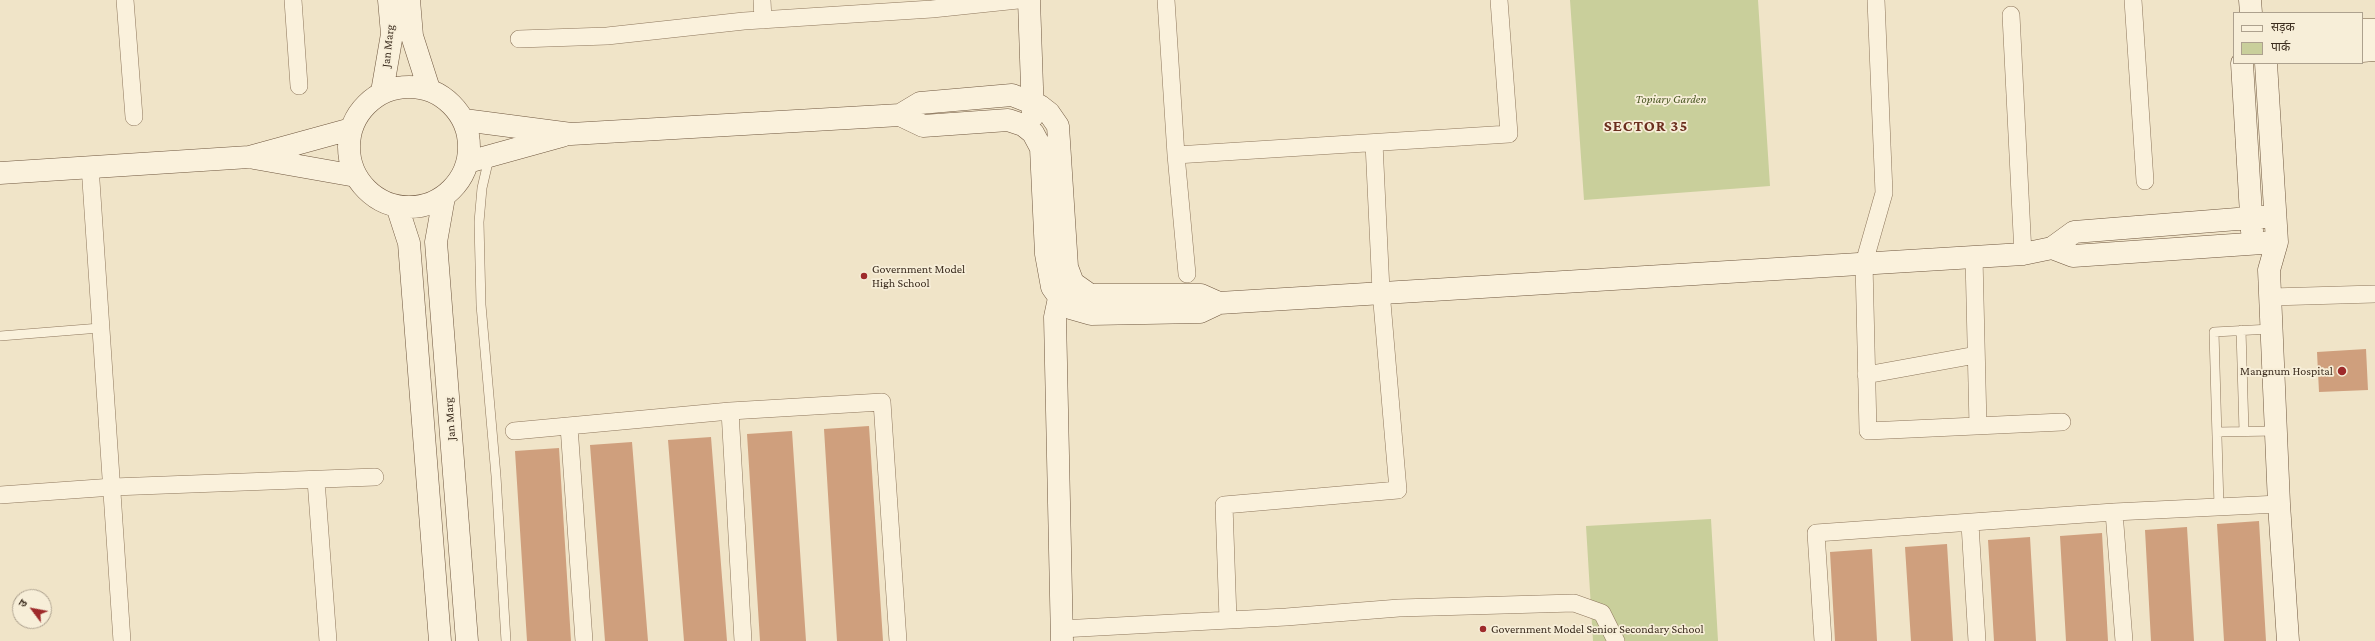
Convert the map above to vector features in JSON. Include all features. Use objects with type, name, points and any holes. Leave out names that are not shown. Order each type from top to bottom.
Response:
[{"type":"street","points":[[125,0],[134,117]]},
{"type":"street","points":[[293,0],[298,86]]},
{"type":"street","name":"Jan Marg","points":[[382,92],[392,34],[389,0]]},
{"type":"street","name":"Jan Marg","points":[[410,0],[412,36],[429,89]]},
{"type":"street","points":[[762,0],[763,20]]},
{"type":"street","points":[[519,39],[607,36],[763,20],[932,9],[1018,0]]},
{"type":"street","points":[[1029,0],[1033,133]]},
{"type":"street","points":[[1166,0],[1176,155],[1187,274]]},
{"type":"street","points":[[1176,155],[1510,134],[1499,0]]},
{"type":"street","points":[[1876,0],[1884,193],[1864,263],[1868,431],[2062,422]]},
{"type":"street","points":[[2133,0],[2145,181]]},
{"type":"street","points":[[2250,0],[2251,12]]},
{"type":"street","points":[[2011,15],[2023,254]]},
{"type":"street","points":[[2363,30],[2375,30]]},
{"type":"street","points":[[2363,51],[2375,50]]},
{"type":"street","points":[[2242,64],[2251,218],[2254,244],[2269,270]]},
{"type":"street","points":[[2266,64],[2277,242],[2269,270],[2279,504],[2288,641]]},
{"type":"street","points":[[403,86],[429,89],[456,107],[464,120],[470,140],[468,162],[457,185],[444,197],[416,208],[384,203],[371,195],[356,176],[348,154],[350,130],[362,108],[382,92],[403,86]]},
{"type":"street","points":[[464,120],[571,134],[900,115],[920,103],[1012,95],[1033,103],[1049,113],[1058,126],[1067,267],[1066,290],[1055,317],[1062,635],[1228,620],[1399,608],[1574,603],[1602,613],[1616,641]]},
{"type":"street","points":[[900,115],[923,126],[1008,120],[1023,125],[1033,133],[1041,148],[1049,275],[1066,290],[1076,311],[1090,314],[1200,312],[1219,303],[2023,254],[2052,248],[2074,232],[2275,216]]},
{"type":"street","points":[[0,173],[90,166],[249,157],[350,130]]},
{"type":"street","points":[[468,162],[571,134]]},
{"type":"street","points":[[1228,620],[1224,505],[1398,490],[1381,292],[1374,143]]},
{"type":"street","points":[[249,157],[356,176]]},
{"type":"street","points":[[90,166],[100,328],[113,487],[122,641]]},
{"type":"street","name":"Jan Marg","points":[[444,197],[436,242],[468,641]]},
{"type":"street","points":[[397,206],[409,243],[440,641]]},
{"type":"street","points":[[2052,248],[2073,256],[2277,242]]},
{"type":"street","points":[[1974,257],[1978,426]]},
{"type":"street","points":[[2271,297],[2375,294]]},
{"type":"street","points":[[1866,375],[1976,355]]},
{"type":"street","points":[[514,431],[730,411],[882,402],[898,641]]},
{"type":"street","points":[[730,411],[743,641]]},
{"type":"street","points":[[569,426],[584,641]]},
{"type":"street","points":[[0,495],[113,487],[375,477]]},
{"type":"street","points":[[316,480],[328,641]]},
{"type":"street","points":[[1823,641],[1816,533],[1970,524],[2114,512],[2279,504]]},
{"type":"street","points":[[2114,512],[2124,641]]},
{"type":"street","points":[[1970,524],[1977,641]]},
{"type":"lane","points":[[490,156],[482,188],[479,222],[481,305],[495,461],[506,641]]},
{"type":"lane","points":[[0,336],[100,328]]},
{"type":"lane","points":[[2219,507],[2214,332],[2272,328]]},
{"type":"lane","points":[[2241,330],[2244,431]]},
{"type":"lane","points":[[2217,432],[2276,431]]},
{"type":"green space","name":"Topiary Garden","points":[[1570,0],[1758,0],[1770,186],[1584,200]]},
{"type":"green space","points":[[1711,519],[1718,641],[1593,641],[1586,526]]},
{"type":"building","points":[[2366,349],[2368,390],[2319,392],[2317,352]]},
{"type":"building","points":[[869,426],[883,641],[837,641],[824,429]]},
{"type":"building","points":[[792,431],[806,641],[760,641],[747,434]]},
{"type":"building","points":[[711,437],[727,641],[684,641],[668,440]]},
{"type":"building","points":[[632,442],[648,641],[605,641],[590,445]]},
{"type":"building","points":[[559,448],[571,641],[527,641],[515,451]]},
{"type":"building","points":[[2259,521],[2266,641],[2224,641],[2217,524]]},
{"type":"building","points":[[2187,527],[2194,641],[2151,641],[2145,530]]},
{"type":"building","points":[[2102,533],[2108,641],[2066,641],[2060,536]]},
{"type":"building","points":[[2030,537],[2036,641],[1994,641],[1988,540]]},
{"type":"building","points":[[1947,544],[1953,641],[1911,641],[1905,547]]},
{"type":"building","points":[[1872,549],[1877,641],[1835,641],[1830,552]]},
{"type":"place","name":"Government Model High School","points":[[864,276]]},
{"type":"place","name":"Mangnum Hospital","points":[[2342,371]]},
{"type":"place","name":"Government Model Senior Secondary School","points":[[1483,629]]},
{"type":"district","name":"SECTOR 35","points":[[1646,126]]}]
